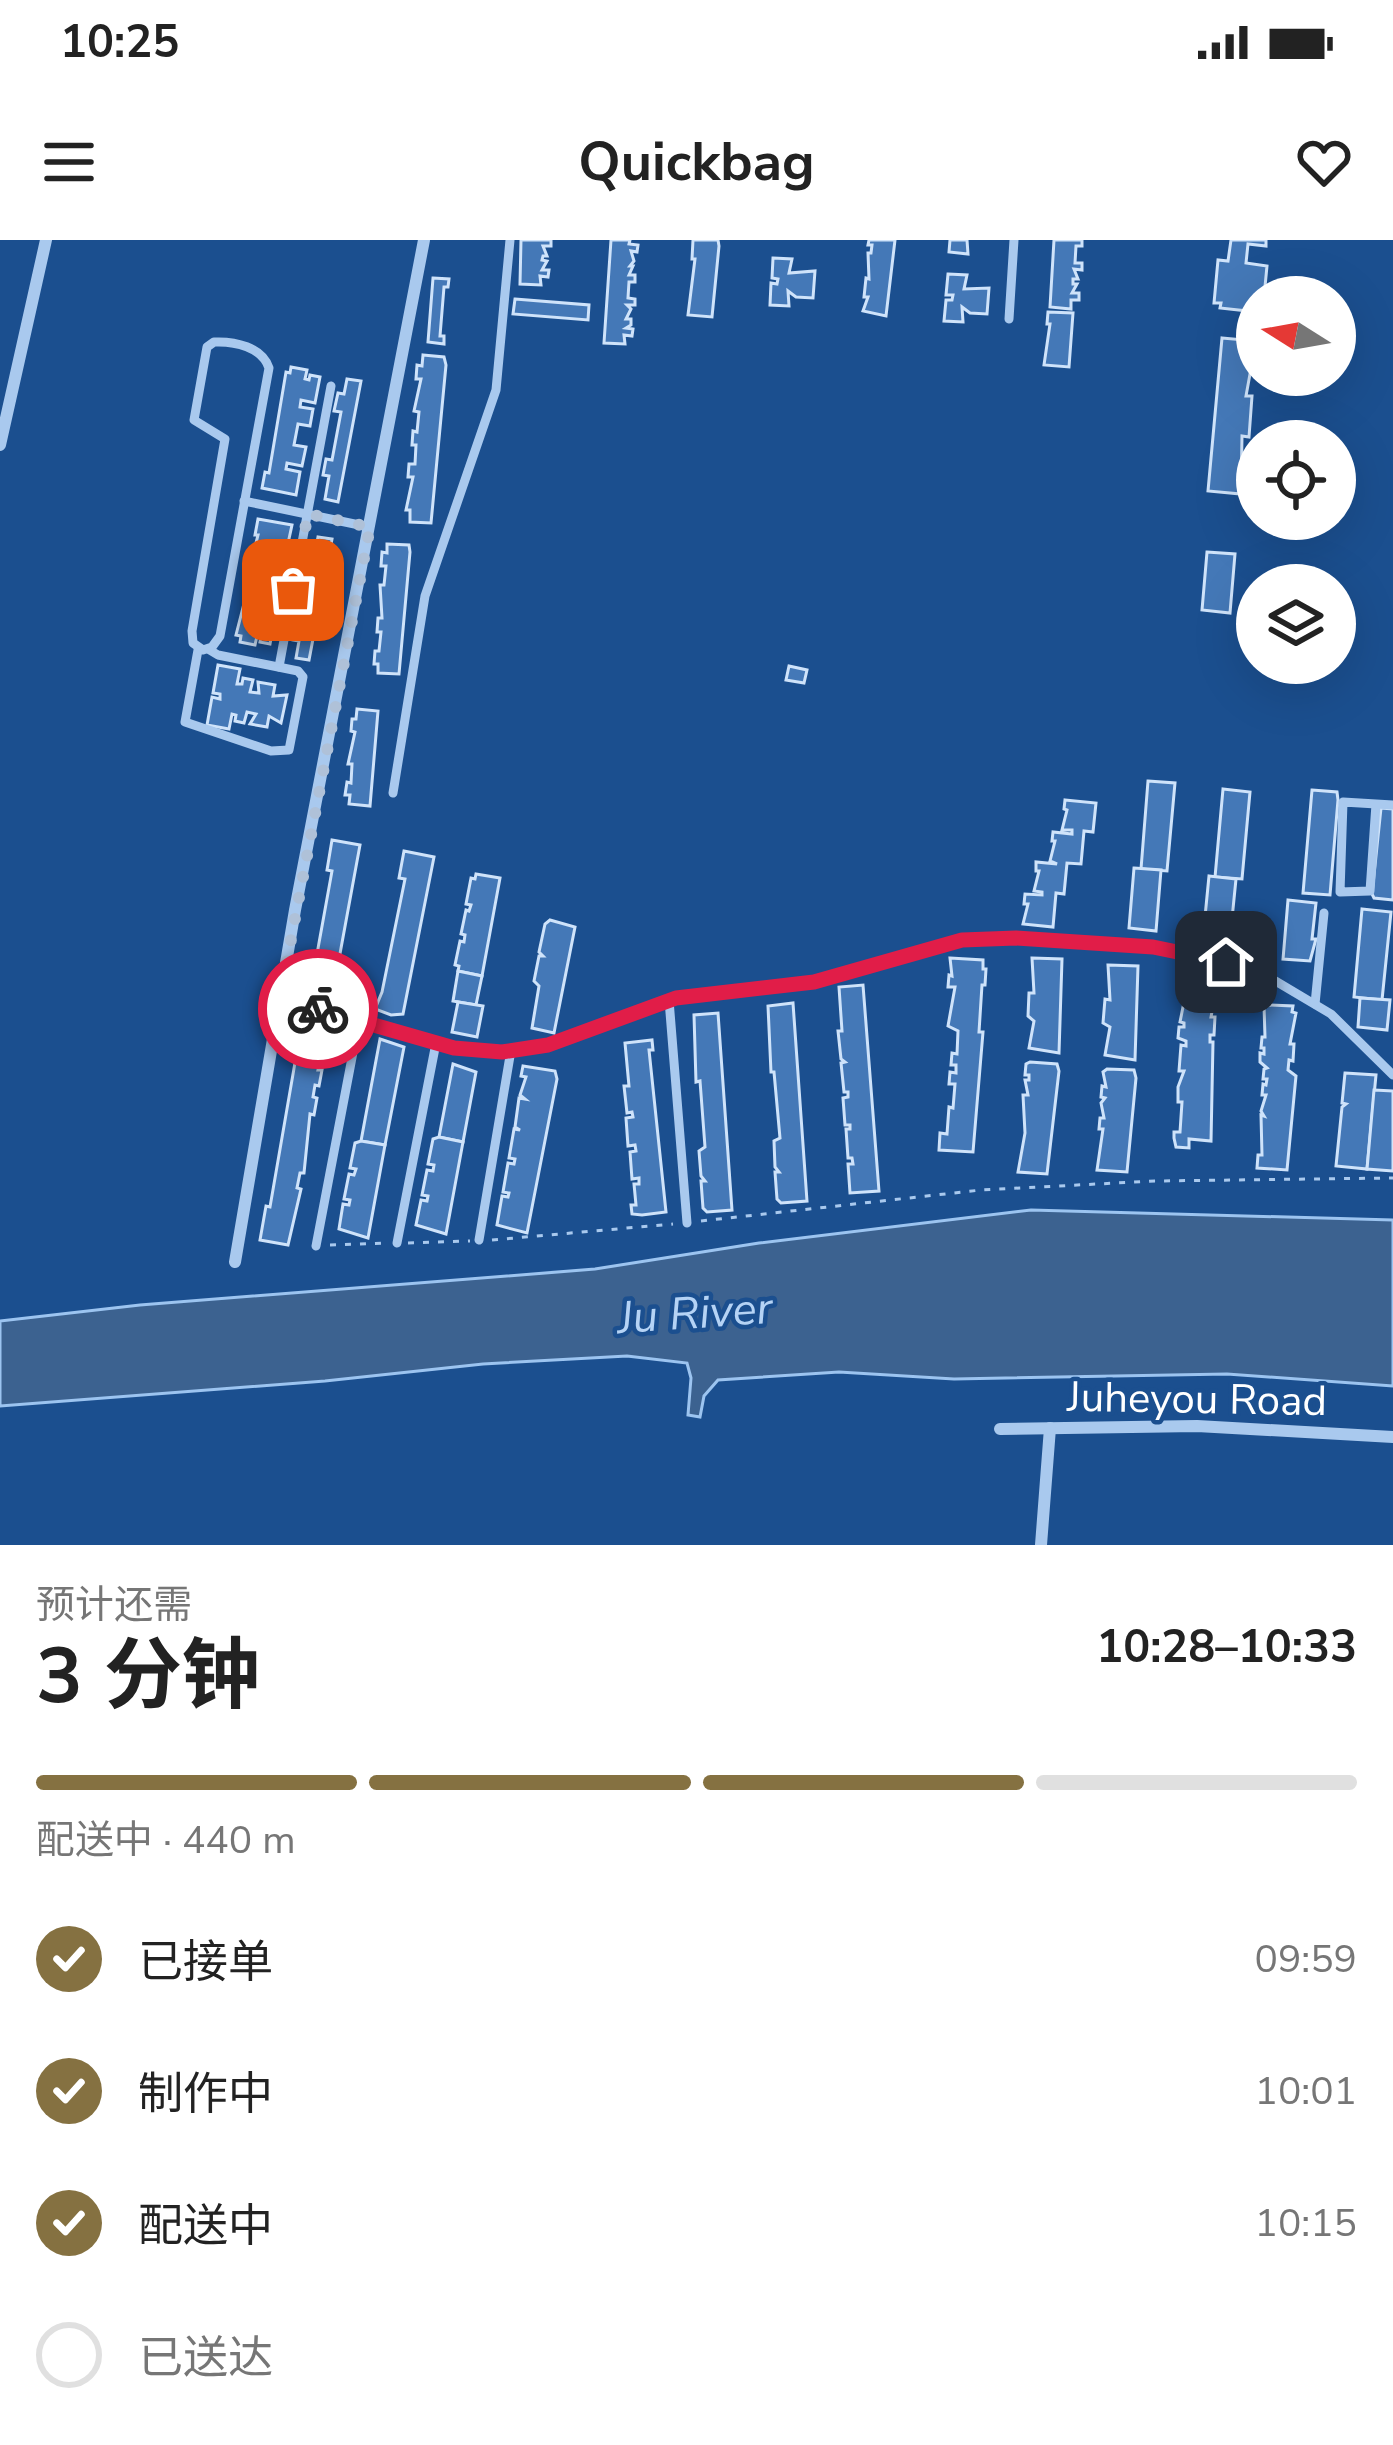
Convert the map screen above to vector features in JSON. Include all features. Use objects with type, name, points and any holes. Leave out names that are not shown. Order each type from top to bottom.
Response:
[{"type":"street","points":[[0,445],[46,240]]},
{"type":"street","points":[[235,1262],[280,997],[424,240]]},
{"type":"street","name":"Juheyou Road","points":[[1000,1429],[1197,1426],[1393,1436]]},
{"type":"street","points":[[1041,1545],[1050,1428]]},
{"type":"lane","points":[[393,793],[425,596],[496,390],[510,240]]},
{"type":"lane","points":[[1009,319],[1015,240]]},
{"type":"lane","points":[[203,650],[184,722],[281,752],[289,750],[303,676],[203,650],[192,632],[226,448],[223,435],[194,420],[207,347],[214,342],[254,350],[265,357],[269,368],[220,636],[203,650]]},
{"type":"lane","points":[[279,667],[331,386]]},
{"type":"lane","points":[[244,501],[370,527]]},
{"type":"lane","points":[[1376,804],[1370,891],[1340,892],[1343,802],[1393,805]]},
{"type":"lane","points":[[1315,1004],[1324,913]]},
{"type":"lane","points":[[280,997],[474,1052],[511,1051],[548,1045],[669,1000],[786,987],[945,943],[1016,938],[1153,947],[1262,973],[1331,1014],[1393,1076]]},
{"type":"lane","points":[[669,1000],[687,1222]]},
{"type":"lane","points":[[316,1246],[359,1021]]},
{"type":"lane","points":[[397,1243],[436,1043]]},
{"type":"lane","points":[[479,1240],[511,1051]]},
{"type":"path","points":[[316,1246],[479,1240],[980,1190],[1155,1181],[1393,1178]]},
{"type":"water","name":"Ju River","points":[[1031,1210],[1393,1220],[1393,1386],[1227,1374],[954,1379],[839,1372],[718,1380],[704,1396],[700,1417],[688,1415],[691,1378],[687,1363],[627,1356],[0,1406],[0,1321],[140,1305],[595,1269],[759,1243]]},
{"type":"building","points":[[521,240],[551,240],[551,246],[543,246],[547,256],[542,260],[547,261],[542,270],[549,270],[548,277],[540,276],[541,285],[520,284]]},
{"type":"building","points":[[611,240],[638,245],[637,252],[631,251],[634,261],[629,275],[635,275],[635,282],[629,282],[628,298],[635,299],[635,305],[627,305],[631,309],[626,319],[631,319],[631,325],[626,328],[633,329],[632,336],[624,335],[625,344],[604,343]]},
{"type":"building","points":[[693,240],[718,240],[712,317],[688,315]]},
{"type":"building","points":[[869,240],[895,240],[886,316],[863,311],[868,297],[864,297]]},
{"type":"building","points":[[950,240],[967,240],[968,254],[949,252]]},
{"type":"building","points":[[1054,240],[1082,240],[1082,246],[1076,246],[1075,263],[1082,263],[1082,270],[1074,269],[1078,279],[1073,279],[1077,284],[1072,293],[1079,293],[1079,300],[1071,300],[1071,309],[1050,307]]},
{"type":"building","points":[[1231,240],[1266,240],[1266,246],[1248,244],[1246,263],[1267,266],[1266,276],[1236,276],[1236,310],[1214,303],[1218,260],[1228,261]]},
{"type":"building","points":[[773,258],[792,259],[789,273],[815,271],[813,298],[796,297],[788,291],[789,306],[770,305],[771,283],[777,284],[778,279],[772,278]]},
{"type":"building","points":[[948,274],[967,275],[964,289],[989,288],[987,314],[970,313],[962,307],[963,322],[944,321],[946,300],[953,295],[946,295]]},
{"type":"building","points":[[433,278],[449,279],[444,287],[440,336],[444,344],[428,342]]},
{"type":"building","points":[[515,299],[589,305],[588,320],[513,314]]},
{"type":"building","points":[[1048,312],[1073,313],[1069,367],[1044,365]]},
{"type":"building","points":[[1222,338],[1236,339],[1236,396],[1252,396],[1250,420],[1236,420],[1236,494],[1208,491]]},
{"type":"building","points":[[423,355],[444,357],[446,365],[431,523],[410,522],[410,510],[406,510],[419,412],[414,411],[421,379],[416,379],[417,365],[422,366]]},
{"type":"building","points":[[291,367],[307,370],[305,379],[320,377],[315,403],[301,400],[300,407],[313,409],[310,426],[298,424],[294,445],[306,447],[302,466],[287,463],[286,469],[300,472],[296,495],[262,488],[265,472],[269,473],[286,372]]},
{"type":"building","points":[[347,379],[361,381],[338,502],[325,499],[329,476],[323,475],[326,459],[332,460],[341,412],[334,411],[338,393],[344,394]]},
{"type":"building","points":[[258,519],[292,525],[287,548],[273,546],[272,551],[286,554],[283,573],[271,571],[267,592],[279,594],[276,611],[263,608],[261,615],[275,617],[270,644],[257,636],[255,645],[240,642],[241,636],[236,635],[252,572]]},
{"type":"building","points":[[318,537],[332,539],[309,660],[296,658],[299,641],[293,640],[296,624],[302,625],[311,577],[304,576],[308,558],[314,559]]},
{"type":"building","points":[[387,544],[409,545],[410,552],[399,674],[378,673],[378,664],[374,664],[381,632],[377,632],[378,618],[382,618],[380,585],[384,585],[386,566],[381,566],[382,552],[387,553]]},
{"type":"building","points":[[1207,552],[1235,554],[1230,613],[1202,610]]},
{"type":"building","points":[[218,665],[240,669],[237,684],[243,678],[253,680],[250,692],[259,693],[258,682],[275,685],[273,696],[287,695],[281,723],[269,716],[267,727],[250,724],[256,714],[247,712],[244,723],[235,721],[232,714],[229,729],[207,725],[212,697],[220,699],[220,694],[213,693]]},
{"type":"building","points":[[789,666],[807,670],[804,683],[786,680]]},
{"type":"building","points":[[357,709],[378,711],[370,806],[349,804],[350,795],[345,795],[347,782],[351,783],[352,764],[348,764]]},
{"type":"building","points":[[1148,781],[1175,783],[1167,871],[1141,869]]},
{"type":"building","points":[[1223,789],[1250,792],[1242,879],[1215,877]]},
{"type":"building","points":[[1312,790],[1337,792],[1330,895],[1303,893]]},
{"type":"building","points":[[1065,800],[1096,803],[1093,832],[1084,831],[1081,864],[1067,863],[1064,894],[1056,893],[1053,927],[1023,924],[1028,904],[1024,904],[1025,894],[1042,895],[1034,891],[1039,871],[1036,862],[1057,864],[1050,861],[1053,832],[1072,834],[1072,830],[1062,830]]},
{"type":"building","points":[[1381,808],[1393,809],[1393,900],[1372,894]]},
{"type":"building","points":[[332,840],[360,845],[332,997],[304,989],[309,964],[315,965],[332,871],[327,870]]},
{"type":"building","points":[[404,851],[434,857],[403,1014],[391,1015],[375,1009],[405,879],[399,878]]},
{"type":"building","points":[[1134,868],[1161,870],[1156,931],[1129,928]]},
{"type":"building","points":[[476,874],[500,878],[482,976],[458,971],[455,965],[471,905],[466,904],[471,878]]},
{"type":"building","points":[[1209,876],[1236,879],[1230,939],[1203,937]]},
{"type":"building","points":[[1288,900],[1316,903],[1312,939],[1316,939],[1310,961],[1283,959]]},
{"type":"building","points":[[1362,909],[1391,912],[1382,1000],[1354,997]]},
{"type":"building","points":[[550,920],[575,927],[554,1033],[532,1028],[539,986],[534,981],[539,956],[543,956],[539,952],[545,924]]},
{"type":"building","points":[[950,958],[983,960],[986,969],[973,1152],[939,1150],[940,1133],[947,1134],[949,1107],[953,1108],[955,1084],[949,1084],[950,1072],[956,1073],[956,1065],[951,1065],[952,1053],[957,1054],[958,1031],[948,1026],[955,987],[948,987]]},
{"type":"building","points":[[1032,958],[1062,959],[1059,1053],[1029,1048],[1034,1021],[1028,1016],[1029,993],[1034,993]]},
{"type":"building","points":[[1108,965],[1138,966],[1135,1060],[1105,1055],[1110,1027],[1103,1023],[1105,999],[1110,1000]]},
{"type":"building","points":[[458,971],[482,976],[476,1005],[453,1001]]},
{"type":"building","points":[[1183,978],[1214,980],[1217,985],[1211,1017],[1215,1017],[1214,1035],[1210,1035],[1211,1141],[1189,1139],[1189,1148],[1176,1147],[1174,1138],[1174,1132],[1180,1132],[1178,1087],[1184,1071],[1179,1071],[1181,1045],[1186,1046],[1178,1038],[1179,1027],[1184,1027],[1180,1022],[1186,992],[1182,992]]},
{"type":"building","points":[[863,985],[879,1191],[850,1193],[848,1164],[853,1164],[848,1158],[846,1129],[850,1125],[845,1125],[843,1098],[848,1092],[844,1092],[841,1063],[845,1062],[838,1031],[842,1031],[839,987]]},
{"type":"building","points":[[1360,998],[1390,1000],[1387,1030],[1358,1027]]},
{"type":"building","points":[[458,1002],[483,1006],[477,1037],[452,1032]]},
{"type":"building","points":[[793,1003],[807,1201],[781,1203],[775,1172],[779,1172],[774,1141],[780,1138],[768,1006]]},
{"type":"building","points":[[1267,1005],[1293,1006],[1296,1013],[1290,1044],[1294,1044],[1293,1061],[1289,1060],[1288,1070],[1296,1076],[1287,1170],[1257,1168],[1267,1079],[1263,1079],[1267,1068],[1260,1062],[1260,1053],[1264,1054]]},
{"type":"building","points":[[718,1013],[732,1210],[707,1212],[699,1151],[705,1147],[694,1015]]},
{"type":"building","points":[[301,1028],[325,1032],[327,1040],[288,1245],[260,1240]]},
{"type":"building","points":[[380,1039],[404,1047],[385,1145],[361,1141]]},
{"type":"building","points":[[652,1040],[653,1050],[649,1050],[666,1212],[642,1215],[632,1214],[631,1205],[636,1205],[634,1184],[639,1184],[639,1178],[632,1179],[630,1152],[636,1151],[635,1145],[628,1146],[626,1118],[633,1117],[632,1112],[627,1113],[624,1086],[629,1086],[625,1043]]},
{"type":"building","points":[[453,1064],[476,1072],[463,1142],[439,1137]]},
{"type":"building","points":[[1026,1064],[1057,1064],[1059,1071],[1047,1174],[1018,1172],[1025,1133],[1023,1095],[1028,1095]]},
{"type":"building","points":[[523,1066],[555,1071],[557,1079],[527,1233],[497,1225],[502,1196],[509,1193],[503,1192],[508,1163],[514,1164],[515,1159],[509,1158],[514,1129],[520,1130],[515,1127],[519,1098],[525,1099],[520,1095],[526,1077],[521,1076]]},
{"type":"building","points":[[1134,1070],[1136,1078],[1127,1172],[1097,1170],[1103,1129],[1099,1129],[1100,1118],[1104,1118],[1102,1086],[1106,1087],[1103,1072]]},
{"type":"building","points":[[1345,1073],[1376,1075],[1367,1169],[1336,1166],[1346,1104],[1342,1103]]},
{"type":"building","points":[[1374,1090],[1393,1091],[1393,1171],[1367,1169]]},
{"type":"building","points":[[433,1139],[463,1142],[446,1234],[416,1225],[421,1200],[427,1201],[428,1196],[422,1195],[427,1170],[433,1171],[434,1165],[428,1164]]},
{"type":"building","points":[[355,1143],[385,1145],[368,1238],[339,1229],[343,1204],[349,1205],[350,1200],[344,1199],[349,1174],[354,1175],[356,1169],[350,1168]]},
{"type":"way so far","points":[[293,590],[308,514],[370,527],[280,997],[318,1009]]},
{"type":"route","points":[[318,1009],[454,1048],[502,1052],[548,1045],[676,998],[814,982],[962,940],[1016,938],[1153,947],[1226,962]]}]
